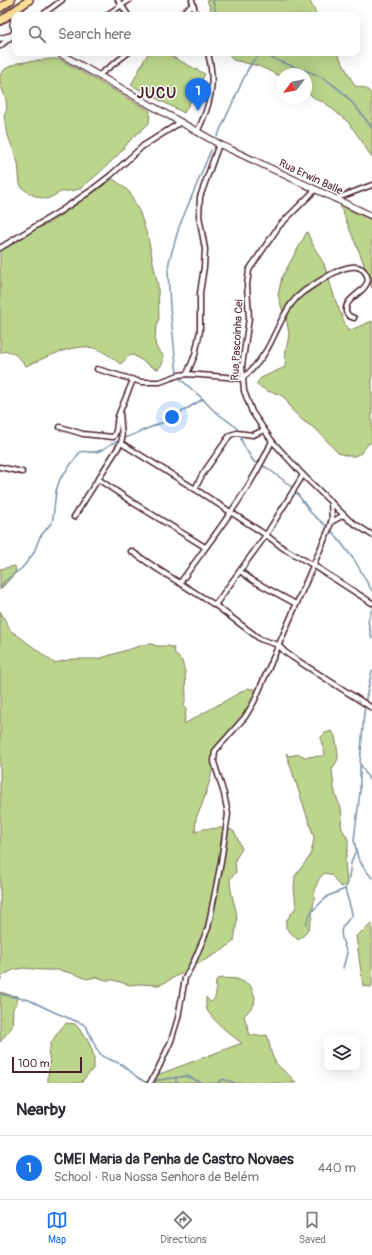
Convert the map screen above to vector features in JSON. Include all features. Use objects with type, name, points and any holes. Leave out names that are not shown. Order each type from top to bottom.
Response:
[{"type":"highway","points":[[0,8],[11,0]]},
{"type":"highway","points":[[0,20],[29,0]]},
{"type":"street","points":[[46,12],[62,0]]},
{"type":"street","points":[[118,0],[126,12]]},
{"type":"street","points":[[112,12],[129,0]]},
{"type":"street","points":[[192,0],[195,12]]},
{"type":"street","points":[[184,12],[193,5]]},
{"type":"street","points":[[0,38],[12,36]]},
{"type":"street","points":[[0,46],[12,37]]},
{"type":"street","name":"Rua Erwin Balle","points":[[64,56],[219,144],[372,216]]},
{"type":"street","points":[[99,75],[124,56]]},
{"type":"street","points":[[197,132],[205,116],[210,99],[212,74],[209,56]]},
{"type":"street","points":[[0,248],[93,189],[150,141],[181,122]]},
{"type":"street","points":[[187,374],[195,355],[200,331],[200,293],[205,249],[198,207],[200,197],[219,144]]},
{"type":"street","points":[[335,199],[372,185]]},
{"type":"street","name":"Rua Pascoinha Cei","points":[[315,190],[279,226],[249,270],[247,285],[250,309],[242,366],[242,379],[244,391],[252,412],[272,441],[344,515],[357,526],[372,535]]},
{"type":"street","points":[[98,370],[141,382],[160,382],[179,375],[187,374],[242,379],[262,357],[288,309],[298,296],[308,288],[335,272],[342,269],[356,267],[364,270],[368,280],[364,288],[352,298],[347,306],[346,312],[349,316],[354,318]]},
{"type":"street","points":[[60,427],[83,434],[114,437],[116,434],[116,421],[133,380]]},
{"type":"street","points":[[74,517],[121,444],[120,410]]},
{"type":"street","points":[[195,489],[202,475],[230,435],[237,433],[252,435],[264,430]]},
{"type":"street","points":[[180,582],[230,512],[257,470],[272,441]]},
{"type":"street","points":[[121,444],[195,489],[266,535],[283,548],[313,565],[372,603]]},
{"type":"street","points":[[0,467],[22,472]]},
{"type":"street","points":[[215,605],[266,535],[304,475]]},
{"type":"street","points":[[98,479],[205,547]]},
{"type":"street","points":[[150,1083],[171,1041],[178,1018],[185,978],[208,928],[222,862],[228,814],[224,794],[214,762],[215,751],[245,717],[260,690],[331,522],[331,502]]},
{"type":"street","points":[[331,522],[344,515]]},
{"type":"street","points":[[131,551],[215,605],[260,639],[278,645],[292,657],[372,708]]},
{"type":"street","points":[[240,571],[252,580],[296,604]]},
{"type":"green space","points":[[207,0],[309,0],[315,12],[212,12]]},
{"type":"green space","points":[[146,56],[171,56],[205,74],[184,113],[131,85]]},
{"type":"green space","points":[[230,56],[339,56],[355,86],[365,88],[372,96],[372,158],[348,122],[324,102],[317,100],[312,96],[312,68],[276,68],[276,74],[259,66],[233,60]]},
{"type":"green space","points":[[59,59],[150,111],[149,123],[133,137],[117,156],[97,175],[81,188],[61,192],[47,199],[31,194],[22,188],[20,184],[18,163],[6,130],[4,114],[7,109],[6,100],[0,83],[0,75],[5,69],[17,63]]},
{"type":"green space","points":[[113,179],[130,193],[140,213],[148,238],[158,286],[159,318],[156,328],[155,341],[156,347],[163,355],[161,366],[158,369],[154,368],[133,355],[129,356],[120,364],[101,351],[86,347],[68,349],[26,366],[11,352],[8,351],[0,353],[0,249],[33,230],[48,224]]},
{"type":"green space","points":[[340,206],[372,220],[372,288],[362,259]]},
{"type":"green space","points":[[307,232],[324,264],[336,302],[348,331],[372,321],[372,442],[368,444],[361,453],[355,456],[348,456],[338,453],[317,430],[302,420],[292,410],[285,398],[279,394],[267,391],[256,384],[261,378],[285,367],[289,335],[287,322],[278,295],[282,277]]},
{"type":"green space","points":[[15,566],[16,572],[0,590],[0,569]]},
{"type":"green space","points":[[0,611],[11,631],[54,663],[73,659],[98,659],[143,645],[152,644],[174,648],[175,654],[182,661],[185,672],[186,697],[184,705],[186,710],[184,724],[248,688],[257,690],[260,695],[245,719],[219,748],[202,805],[196,818],[195,832],[203,829],[221,828],[232,830],[235,833],[242,849],[235,860],[236,872],[230,879],[237,921],[234,941],[223,950],[164,983],[159,985],[130,985],[96,977],[87,979],[75,974],[58,970],[24,968],[13,970],[2,976],[0,981]]},
{"type":"green space","points":[[332,731],[335,736],[338,753],[338,759],[332,770],[334,788],[341,808],[342,829],[348,839],[348,848],[345,861],[347,884],[342,887],[331,875],[325,873],[319,878],[314,895],[310,925],[305,934],[298,940],[286,928],[286,921],[296,907],[294,888],[295,876],[310,856],[314,837],[286,753],[289,756],[299,754],[305,757],[323,756],[325,754],[321,737],[325,733]]},
{"type":"green space","points":[[372,924],[371,987],[363,986],[356,936]]},
{"type":"green space","points":[[217,979],[237,979],[250,985],[255,997],[254,1005],[244,1016],[250,1035],[267,1035],[274,1060],[296,1083],[153,1083],[157,1075],[242,1043],[227,1032],[211,1016],[206,1007],[206,997],[211,1002],[214,1000]]},
{"type":"green space","points":[[0,992],[18,996],[17,1003],[13,1008],[12,1027],[0,1042]]},
{"type":"green space","points":[[66,1023],[75,1024],[84,1037],[87,1038],[94,1058],[94,1066],[82,1083],[48,1083],[50,1061],[48,1052],[50,1044]]},
{"type":"waterway","points":[[214,0],[213,2],[216,12]]},
{"type":"waterway","points":[[217,137],[247,71],[258,56]]},
{"type":"waterway","points":[[268,56],[323,78],[350,100],[372,128]]},
{"type":"waterway","points":[[211,150],[179,227],[169,262],[170,307],[177,374],[179,378],[213,410],[236,427],[244,446],[254,462],[267,468],[294,489],[311,513],[332,531],[355,561],[372,591]]},
{"type":"waterway","points":[[0,587],[27,562],[33,554],[40,537],[52,522],[56,491],[60,479],[80,452],[101,451],[111,444],[168,420],[203,399]]},
{"type":"waterway","points":[[372,609],[368,621],[372,639]]},
{"type":"waterway","points":[[372,671],[364,713],[360,764],[360,792],[354,840],[358,858],[372,878]]},
{"type":"waterway","points":[[361,765],[372,785]]},
{"type":"waterway","points":[[343,968],[347,953],[341,931],[352,915],[345,889],[348,883],[351,863],[355,852]]},
{"type":"waterway","points":[[306,924],[311,912],[328,896],[345,889]]},
{"type":"waterway","points":[[0,994],[29,1000],[83,1024],[87,1028],[96,1048],[102,1056],[123,1065],[145,1082],[187,1076],[202,1083]]},
{"type":"waterway","points":[[176,1077],[176,1083]]},
{"type":"waterway","points":[[218,1083],[223,1079],[235,1083]]},
{"type":"place","name":"CMEI Maria da Penha de Castro Novaes","points":[[198,111]]},
{"type":"district","name":"JUCU","points":[[157,93]]}]
